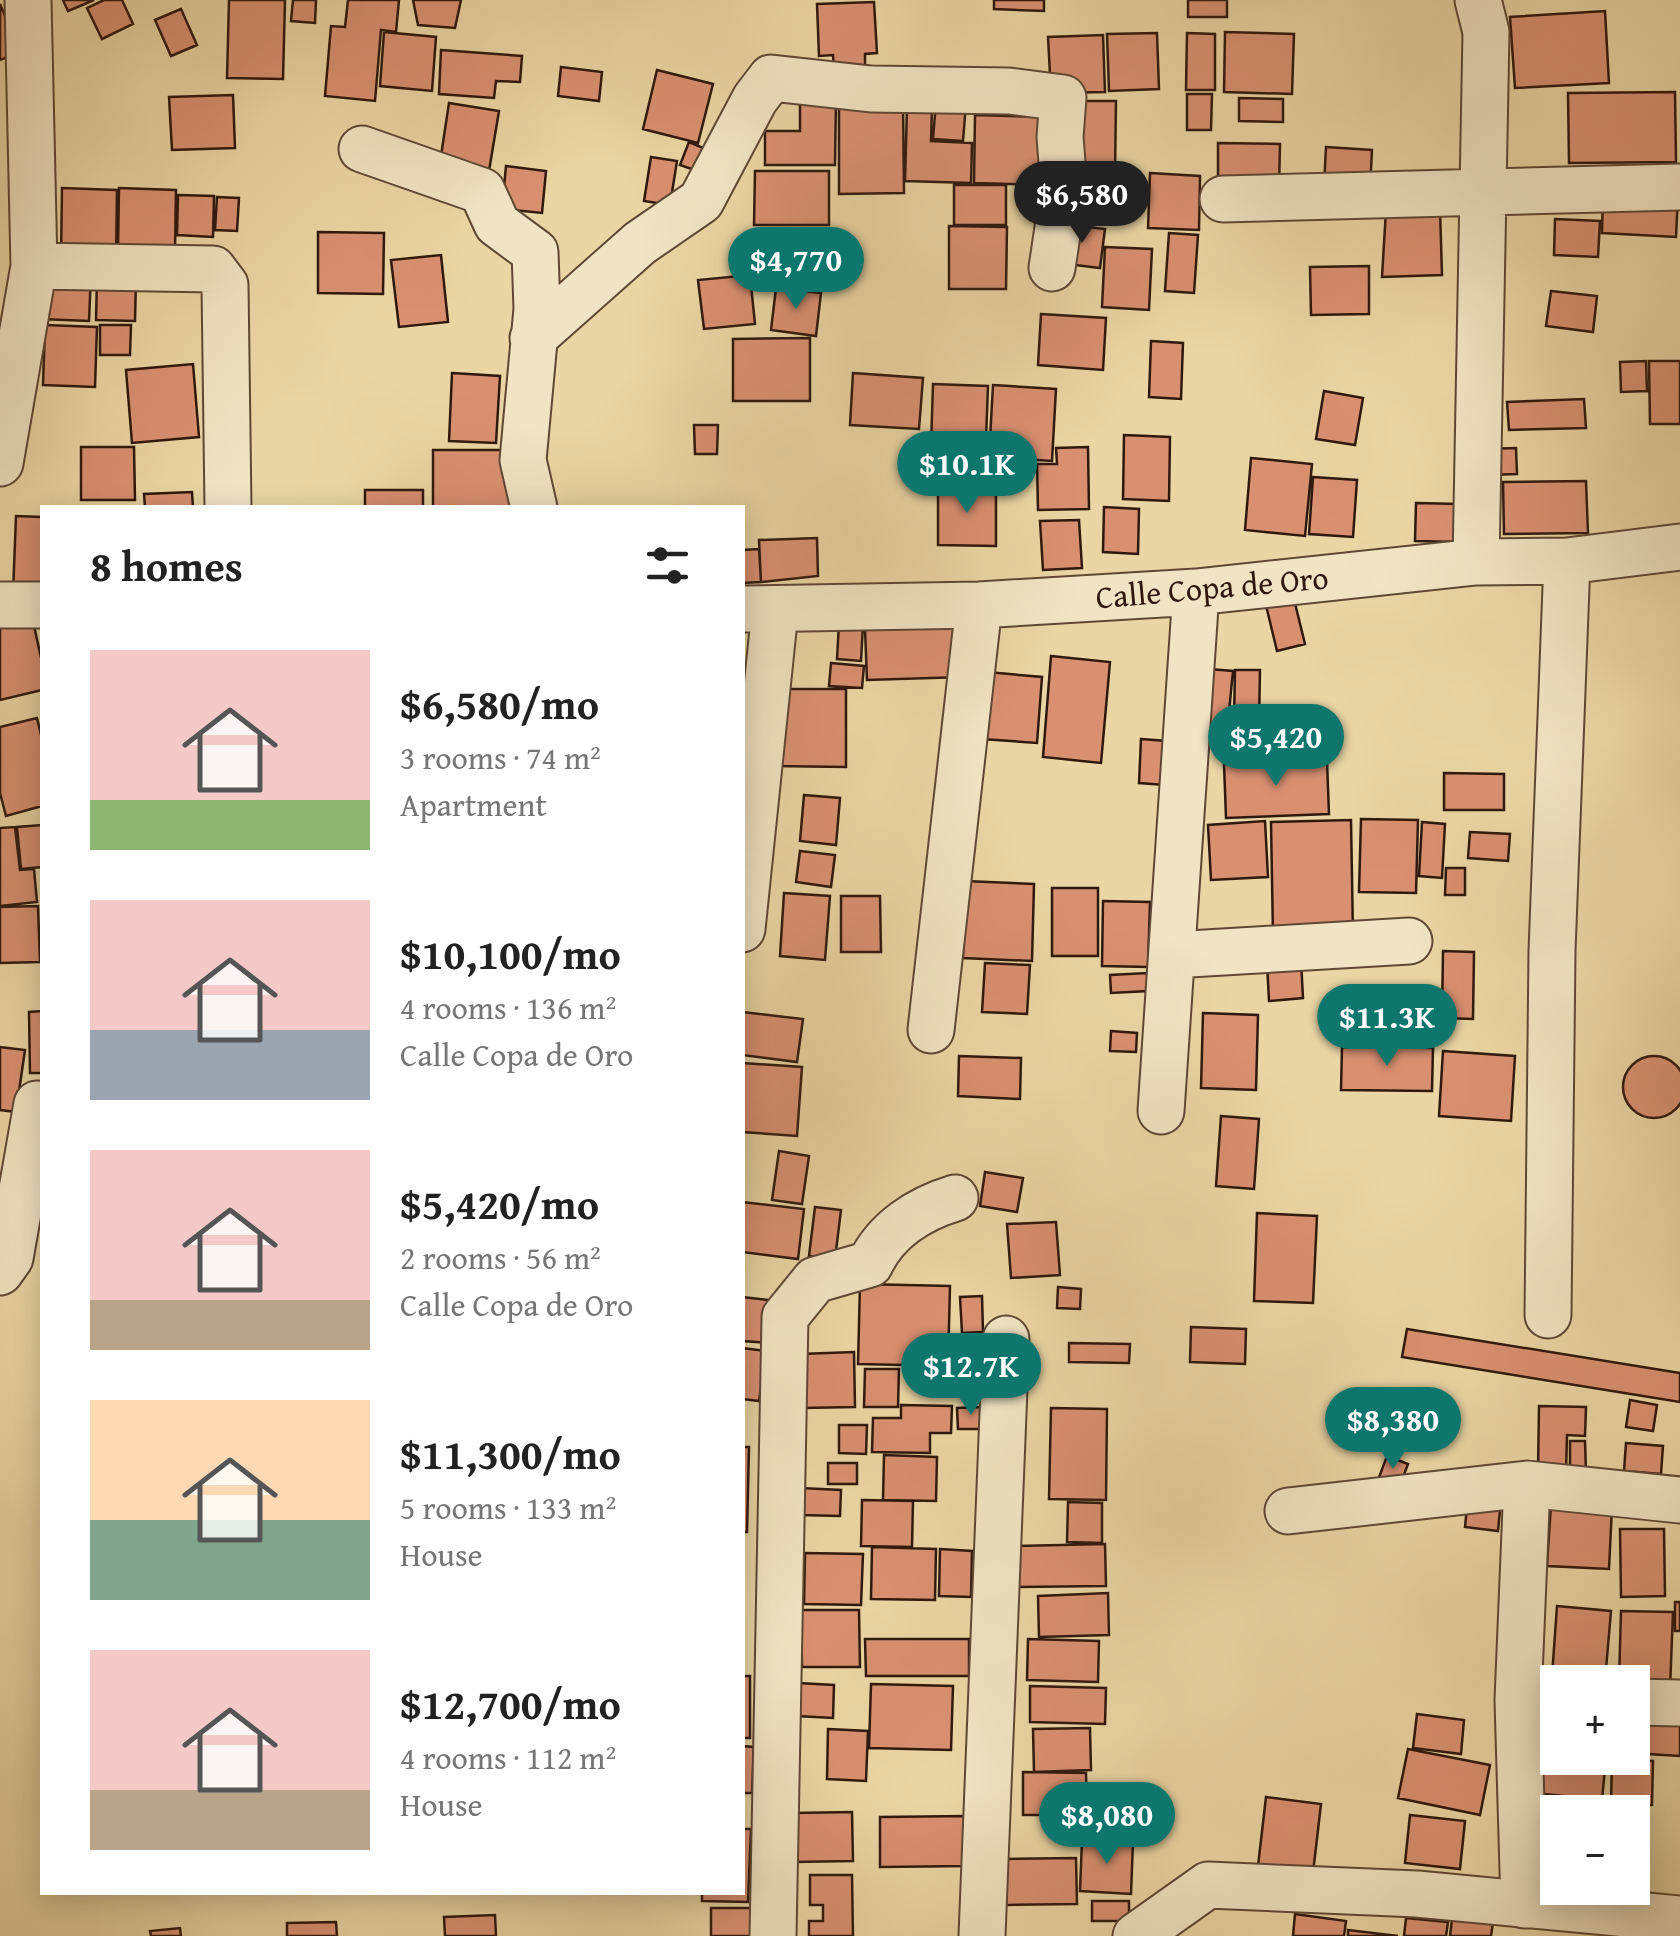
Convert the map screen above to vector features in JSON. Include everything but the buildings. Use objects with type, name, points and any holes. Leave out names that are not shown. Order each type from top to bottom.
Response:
[{"type":"street","points":[[0,463],[34,266],[28,0]]},
{"type":"street","points":[[1476,562],[1486,32],[1478,0]]},
{"type":"street","points":[[532,338],[640,243],[700,201],[771,78],[872,89],[1009,92],[1064,98],[1064,188],[1052,268]]},
{"type":"street","points":[[362,149],[482,190],[497,224],[534,252],[523,460],[533,505]]},
{"type":"street","points":[[1223,199],[1680,187]]},
{"type":"street","points":[[34,266],[212,270],[219,277],[225,285],[228,505]]},
{"type":"street","name":"Calle Copa de Oro","points":[[759,610],[980,605],[1196,592],[1476,562],[1566,560],[1680,547]]},
{"type":"street","points":[[1548,1314],[1552,951],[1566,560]]},
{"type":"street","points":[[1161,1111],[1196,592]]},
{"type":"street","points":[[0,606],[40,605]]},
{"type":"street","points":[[930,1030],[980,605]]},
{"type":"street","points":[[745,874],[759,610]]},
{"type":"street","points":[[1172,956],[1409,940]]},
{"type":"street","points":[[0,1272],[10,1258],[37,1104]]},
{"type":"street","points":[[773,1936],[785,1317],[815,1280],[870,1264],[882,1240],[935,1204],[955,1198]]},
{"type":"street","points":[[982,1936],[1006,1340]]},
{"type":"street","points":[[1288,1510],[1527,1484],[1680,1500]]},
{"type":"street","points":[[1524,1905],[1538,1700],[1527,1484]]},
{"type":"street","points":[[1650,1703],[1680,1704]]},
{"type":"street","points":[[1136,1936],[1208,1884],[1417,1894],[1680,1918]]}]
